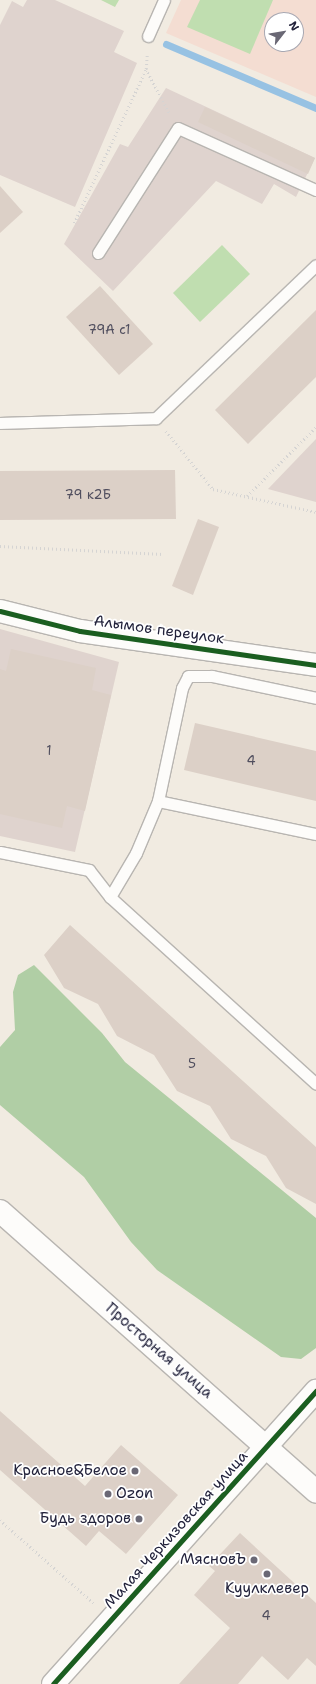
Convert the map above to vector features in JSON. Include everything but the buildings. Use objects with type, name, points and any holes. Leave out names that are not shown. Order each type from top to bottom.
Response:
[{"type":"street","name":"Алымов переулок","points":[[0,611],[80,631],[316,666]]},
{"type":"street","name":"Просторная улица","points":[[0,1211],[267,1446],[316,1492]]},
{"type":"street","name":"Малая Черкизовская улица","points":[[53,1684],[316,1391]]},
{"type":"lane","points":[[148,36],[164,0]]},
{"type":"lane","points":[[98,252],[178,128],[316,190]]},
{"type":"lane","points":[[0,423],[156,418],[316,265]]},
{"type":"lane","points":[[110,897],[136,853],[158,802],[182,688],[188,676],[212,676],[316,698]]},
{"type":"lane","points":[[158,802],[316,834]]},
{"type":"lane","points":[[0,852],[89,870],[110,897],[316,1084]]},
{"type":"path","points":[[74,222],[146,69],[148,36]]},
{"type":"path","points":[[146,69],[178,128]]},
{"type":"path","points":[[156,418],[214,489],[316,512]]},
{"type":"path","points":[[247,497],[316,428]]},
{"type":"path","points":[[0,546],[163,554]]},
{"type":"path","points":[[0,1520],[112,1619]]},
{"type":"shaded area","points":[[27,0],[55,0],[124,31],[114,52],[137,63],[75,207],[0,175],[0,25],[12,1],[23,7]]},
{"type":"shaded area","points":[[181,0],[316,0],[316,97],[166,33]]},
{"type":"shaded area","points":[[166,88],[315,158],[296,197],[274,184],[262,204],[216,181],[113,291],[64,244],[120,144],[128,147]]},
{"type":"shaded area","points":[[316,439],[316,502],[268,489]]},
{"type":"shaded area","points":[[0,629],[119,662],[75,852],[0,836]]},
{"type":"green space","points":[[101,0],[119,0],[115,7]]},
{"type":"green space","points":[[200,0],[273,0],[268,12],[264,12],[264,21],[250,54],[187,27]]},
{"type":"green space","points":[[222,245],[250,274],[200,322],[173,293]]},
{"type":"green space","points":[[34,965],[102,1033],[125,1062],[316,1218],[316,1348],[301,1359],[281,1357],[157,1270],[131,1242],[84,1177],[0,1105],[0,1047],[15,1030],[13,992],[18,975]]},
{"type":"waterway","points":[[166,44],[316,108]]},
{"type":"cycle path","points":[[0,611],[80,631],[316,665]]},
{"type":"cycle path","points":[[53,1684],[316,1391]]},
{"type":"place","name":"Красное&Белое","points":[[135,1471]]},
{"type":"place","name":"Ozon","points":[[108,1494]]},
{"type":"place","name":"Будь здоров","points":[[139,1519]]},
{"type":"place","name":"МясновЪ","points":[[254,1560]]},
{"type":"place","name":"Куулклевер","points":[[267,1574]]}]
